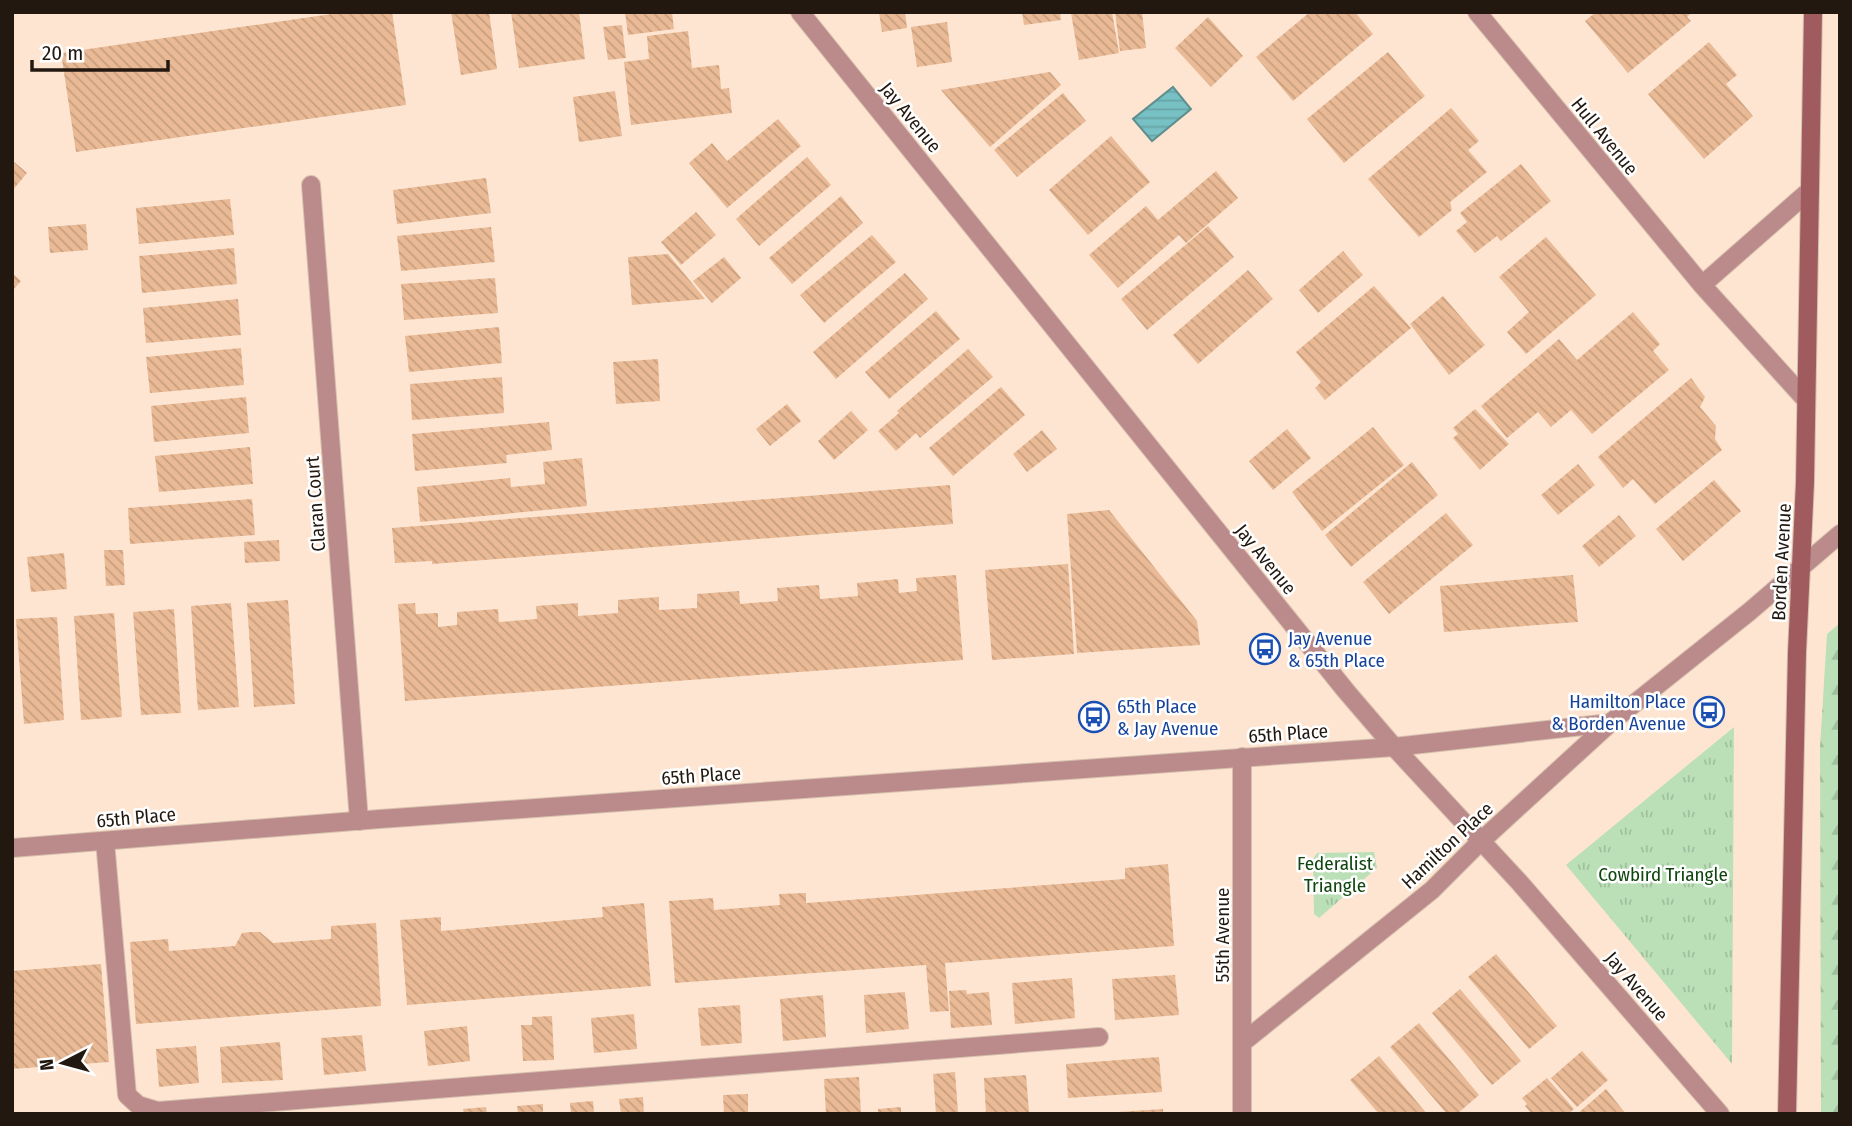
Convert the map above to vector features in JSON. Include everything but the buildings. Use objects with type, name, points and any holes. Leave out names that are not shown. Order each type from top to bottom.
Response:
[{"type":"main road","name":"Borden Avenue","points":[[1787,1114],[1797,652],[1806,400],[1813,12]]},
{"type":"street","name":"Jay Avenue","points":[[800,12],[1297,631],[1394,747],[1520,883],[1720,1114]]},
{"type":"street","name":"Hull Avenue","points":[[1477,12],[1702,285],[1806,400]]},
{"type":"street","name":"Claran Court","points":[[311,185],[359,821]]},
{"type":"street","points":[[1702,285],[1809,191]]},
{"type":"street","name":"Hamilton Place","points":[[1242,1043],[1432,890],[1609,723],[1749,612],[1840,534]]},
{"type":"street","points":[[1394,747],[1609,723]]},
{"type":"street","name":"65th Place","points":[[12,848],[1394,747]]},
{"type":"street","name":"55th Avenue","points":[[1242,757],[1242,1114]]},
{"type":"street","points":[[105,841],[127,1095],[138,1105],[158,1111],[1099,1037]]},
{"type":"green space","points":[[1840,623],[1840,1114],[1821,1114],[1820,747],[1827,634]]},
{"type":"green space","name":"Cowbird Triangle","points":[[1734,727],[1732,1064],[1566,865]]},
{"type":"green space","name":"Federalist Triangle","points":[[1374,852],[1377,868],[1319,918],[1314,914],[1313,859],[1317,853]]},
{"type":"water","points":[[1173,87],[1191,109],[1152,141],[1133,119]]},
{"type":"place","name":"Jay Avenue & 65th Place","points":[[1265,649]]},
{"type":"place","name":"Hamilton Place & Borden Avenue","points":[[1709,712]]},
{"type":"place","name":"65th Place & Jay Avenue","points":[[1094,717]]}]
